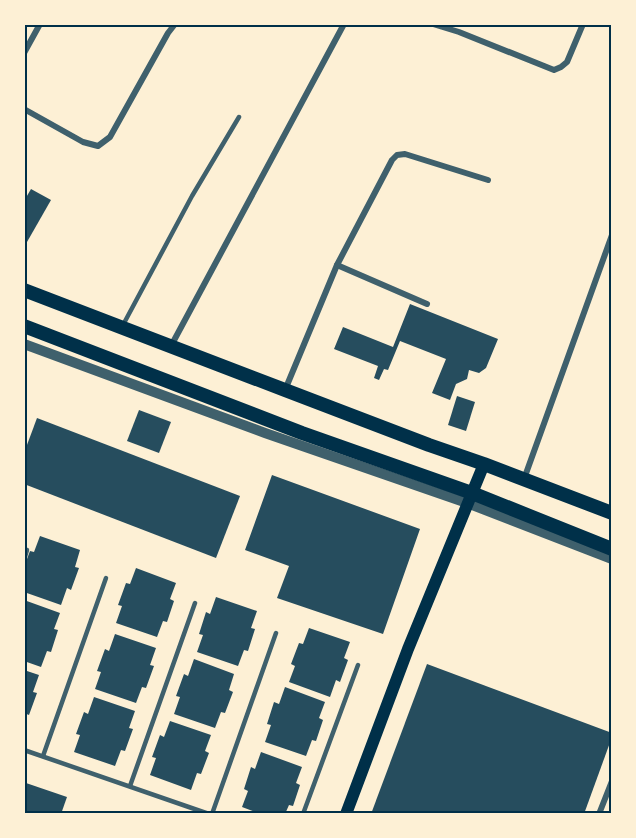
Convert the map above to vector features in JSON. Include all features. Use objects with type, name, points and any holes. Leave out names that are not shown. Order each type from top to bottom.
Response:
[{"type":"main road","points":[[24,290],[612,513]]},
{"type":"main road","points":[[24,326],[470,498],[612,549]]},
{"type":"main road","points":[[346,814],[408,649],[484,464]]},
{"type":"street","points":[[24,53],[40,24]]},
{"type":"street","points":[[24,109],[83,142],[98,146],[110,137],[175,24]]},
{"type":"street","points":[[171,346],[344,24]]},
{"type":"street","points":[[433,24],[554,70],[567,62],[584,24]]},
{"type":"street","points":[[459,32],[462,24]]},
{"type":"street","points":[[285,390],[337,265],[392,160],[397,155],[405,154],[488,180]]},
{"type":"street","points":[[523,480],[612,235]]},
{"type":"street","points":[[337,265],[427,304]]},
{"type":"street","points":[[24,344],[265,433],[470,498],[612,559]]},
{"type":"street","points":[[599,814],[612,781]]},
{"type":"lane","points":[[122,327],[192,196],[239,117]]},
{"type":"lane","points":[[24,560],[27,550]]},
{"type":"lane","points":[[43,756],[106,578]]},
{"type":"lane","points":[[130,786],[195,603]]},
{"type":"lane","points":[[24,750],[211,814],[276,633]]},
{"type":"lane","points":[[303,814],[358,665]]},
{"type":"building","points":[[31,189],[51,200],[27,242],[24,240],[24,201]]},
{"type":"building","points":[[410,304],[498,339],[486,368],[479,373],[469,370],[467,379],[456,384],[450,400],[432,393],[446,359],[400,341],[388,370],[384,369],[379,380],[374,378],[378,366],[334,349],[343,327],[393,347]]},
{"type":"building","points":[[457,396],[475,402],[466,431],[448,425]]},
{"type":"building","points":[[139,410],[171,422],[159,453],[127,441]]},
{"type":"building","points":[[37,418],[240,496],[216,558],[24,484],[24,453]]},
{"type":"building","points":[[272,475],[420,529],[383,634],[277,598],[289,566],[245,550]]},
{"type":"building","points":[[40,536],[80,550],[75,567],[79,568],[71,590],[67,588],[61,605],[24,592],[26,574],[24,567],[30,551],[34,552]]},
{"type":"building","points":[[136,568],[176,583],[170,599],[174,601],[167,622],[163,621],[157,637],[116,623],[122,606],[118,605],[126,583],[130,584]]},
{"type":"building","points":[[216,597],[257,611],[251,628],[255,629],[248,651],[244,650],[238,666],[197,652],[203,635],[199,634],[206,612],[210,614]]},
{"type":"building","points":[[24,600],[60,613],[54,629],[58,630],[51,652],[47,651],[41,667],[24,661]]},
{"type":"building","points":[[309,628],[350,642],[344,658],[348,660],[340,682],[336,680],[330,697],[289,682],[295,666],[291,664],[299,643],[303,644]]},
{"type":"building","points":[[115,634],[156,648],[150,665],[154,666],[146,688],[142,687],[136,703],[95,689],[101,672],[97,671],[105,649],[109,651]]},
{"type":"building","points":[[194,659],[234,674],[229,690],[233,692],[225,713],[221,712],[215,728],[174,714],[180,697],[176,696],[184,674],[188,676]]},
{"type":"building","points":[[427,664],[612,733],[584,814],[371,814]]},
{"type":"building","points":[[24,670],[39,675],[33,692],[37,693],[29,715],[24,713]]},
{"type":"building","points":[[285,687],[325,702],[319,718],[323,720],[316,741],[312,740],[306,756],[265,742],[271,725],[267,724],[274,702],[279,704]]},
{"type":"building","points":[[94,697],[135,711],[129,728],[133,729],[125,751],[121,750],[115,766],[74,752],[80,735],[76,734],[84,712],[88,714]]},
{"type":"building","points":[[170,721],[211,735],[205,751],[209,753],[201,774],[197,773],[191,790],[150,775],[156,758],[152,757],[160,735],[164,737]]},
{"type":"building","points":[[261,752],[302,767],[296,783],[300,785],[293,806],[289,805],[285,814],[261,814],[242,807],[248,791],[244,789],[251,767],[255,769]]},
{"type":"building","points":[[26,783],[67,797],[61,814],[24,814]]}]
